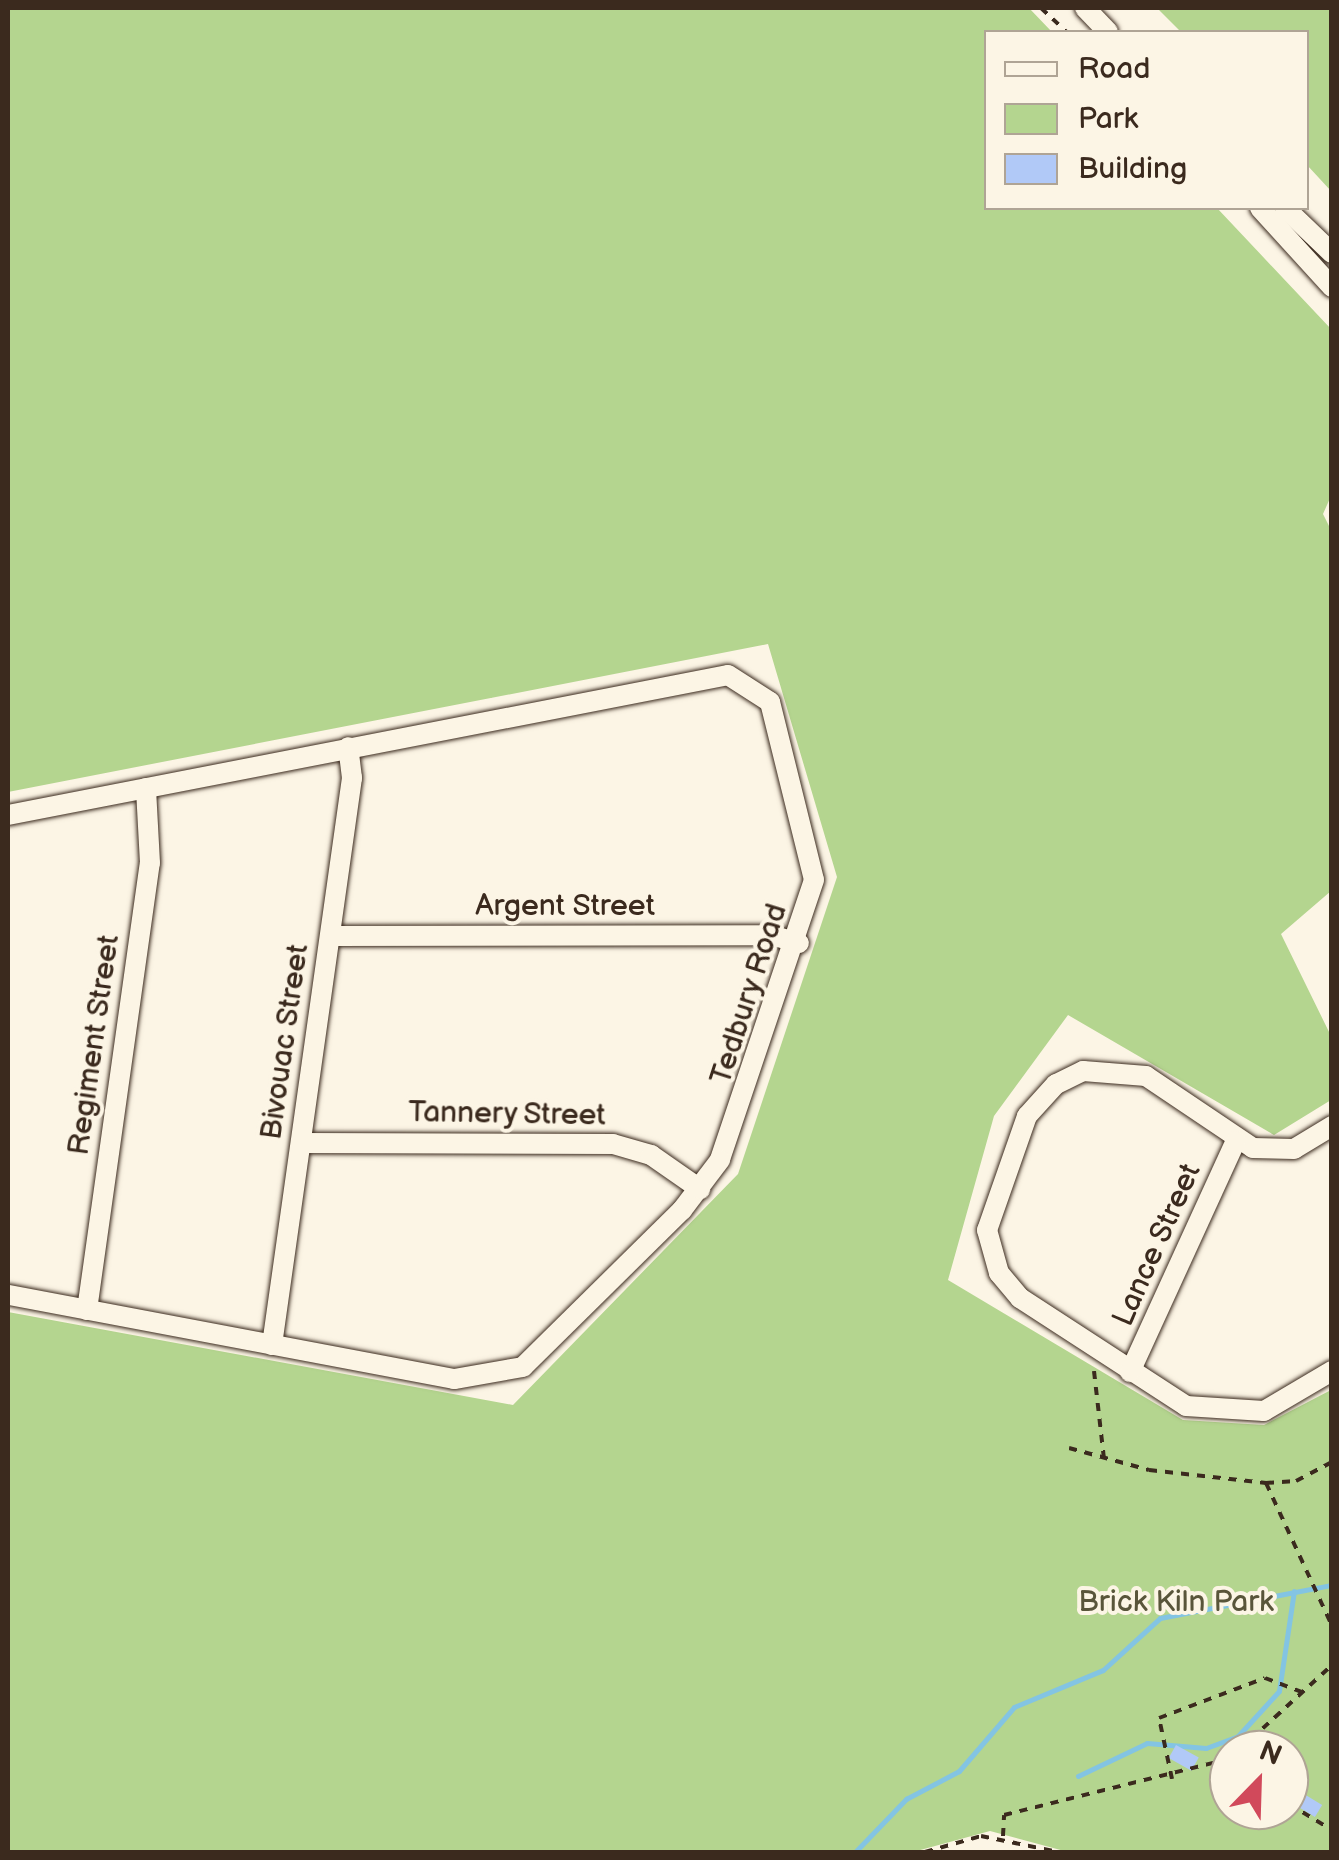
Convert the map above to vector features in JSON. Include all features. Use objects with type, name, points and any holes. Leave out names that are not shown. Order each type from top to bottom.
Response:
[{"type":"street","points":[[1085,8],[1106,30]]},
{"type":"street","points":[[1262,210],[1332,288]]},
{"type":"street","points":[[1287,210],[1332,253]]},
{"type":"street","name":"Tedbury Road","points":[[8,815],[720,675],[749,682],[770,702],[810,838],[813,893],[731,1138],[700,1189],[538,1356],[504,1376],[454,1379],[8,1295]]},
{"type":"street","name":"Bivouac Street","points":[[272,1344],[331,936],[348,747]]},
{"type":"street","name":"Regiment Street","points":[[88,1310],[150,864],[146,788]]},
{"type":"street","name":"Argent Street","points":[[331,936],[771,935],[798,943]]},
{"type":"street","points":[[1332,1126],[1276,1152],[1236,1142],[1160,1084],[1115,1068],[1056,1084],[1018,1134],[988,1216],[1000,1274],[1020,1298],[1186,1406],[1235,1414],[1287,1403],[1332,1371]]},
{"type":"street","name":"Tannery Street","points":[[301,1142],[613,1144],[651,1155],[700,1189]]},
{"type":"street","name":"Lance Street","points":[[1130,1372],[1236,1142]]},
{"type":"path","points":[[1040,8],[1064,30]]},
{"type":"path","points":[[1096,1362],[1104,1459]]},
{"type":"path","points":[[1068,1448],[1104,1459],[1266,1483],[1296,1481],[1332,1462]]},
{"type":"path","points":[[1266,1483],[1332,1626]]},
{"type":"path","points":[[1260,1730],[1332,1666]]},
{"type":"path","points":[[1172,1779],[1159,1718],[1264,1678],[1301,1692]]},
{"type":"path","points":[[1002,1836],[1004,1814],[1209,1770]]},
{"type":"path","points":[[1309,1816],[1332,1830]]},
{"type":"path","points":[[924,1852],[1002,1836],[1058,1852]]},
{"type":"green space","name":"Brick Kiln Park","points":[[8,8],[1029,8],[1050,30],[984,30],[984,210],[1219,210],[1331,329],[1331,496],[1323,514],[1332,532],[1331,891],[1281,934],[1331,1036],[1331,1100],[1274,1135],[1068,1015],[994,1116],[948,1280],[1183,1420],[1264,1425],[1331,1390],[1331,1852],[1068,1852],[990,1831],[913,1852],[8,1852],[8,1312],[513,1405],[738,1174],[837,877],[768,644],[8,792]]},
{"type":"green space","points":[[1157,8],[1331,8],[1331,191],[1309,167],[1309,30],[1179,30]]},
{"type":"building","points":[[1176,1745],[1199,1758],[1191,1771],[1169,1758]]},
{"type":"building","points":[[1309,1797],[1322,1805],[1315,1817],[1309,1813]]},
{"type":"waterway","points":[[855,1852],[906,1799],[959,1771],[1014,1707],[1103,1670],[1160,1618],[1332,1585]]},
{"type":"waterway","points":[[1078,1776],[1147,1743],[1206,1748],[1237,1737],[1279,1691],[1294,1591]]}]
